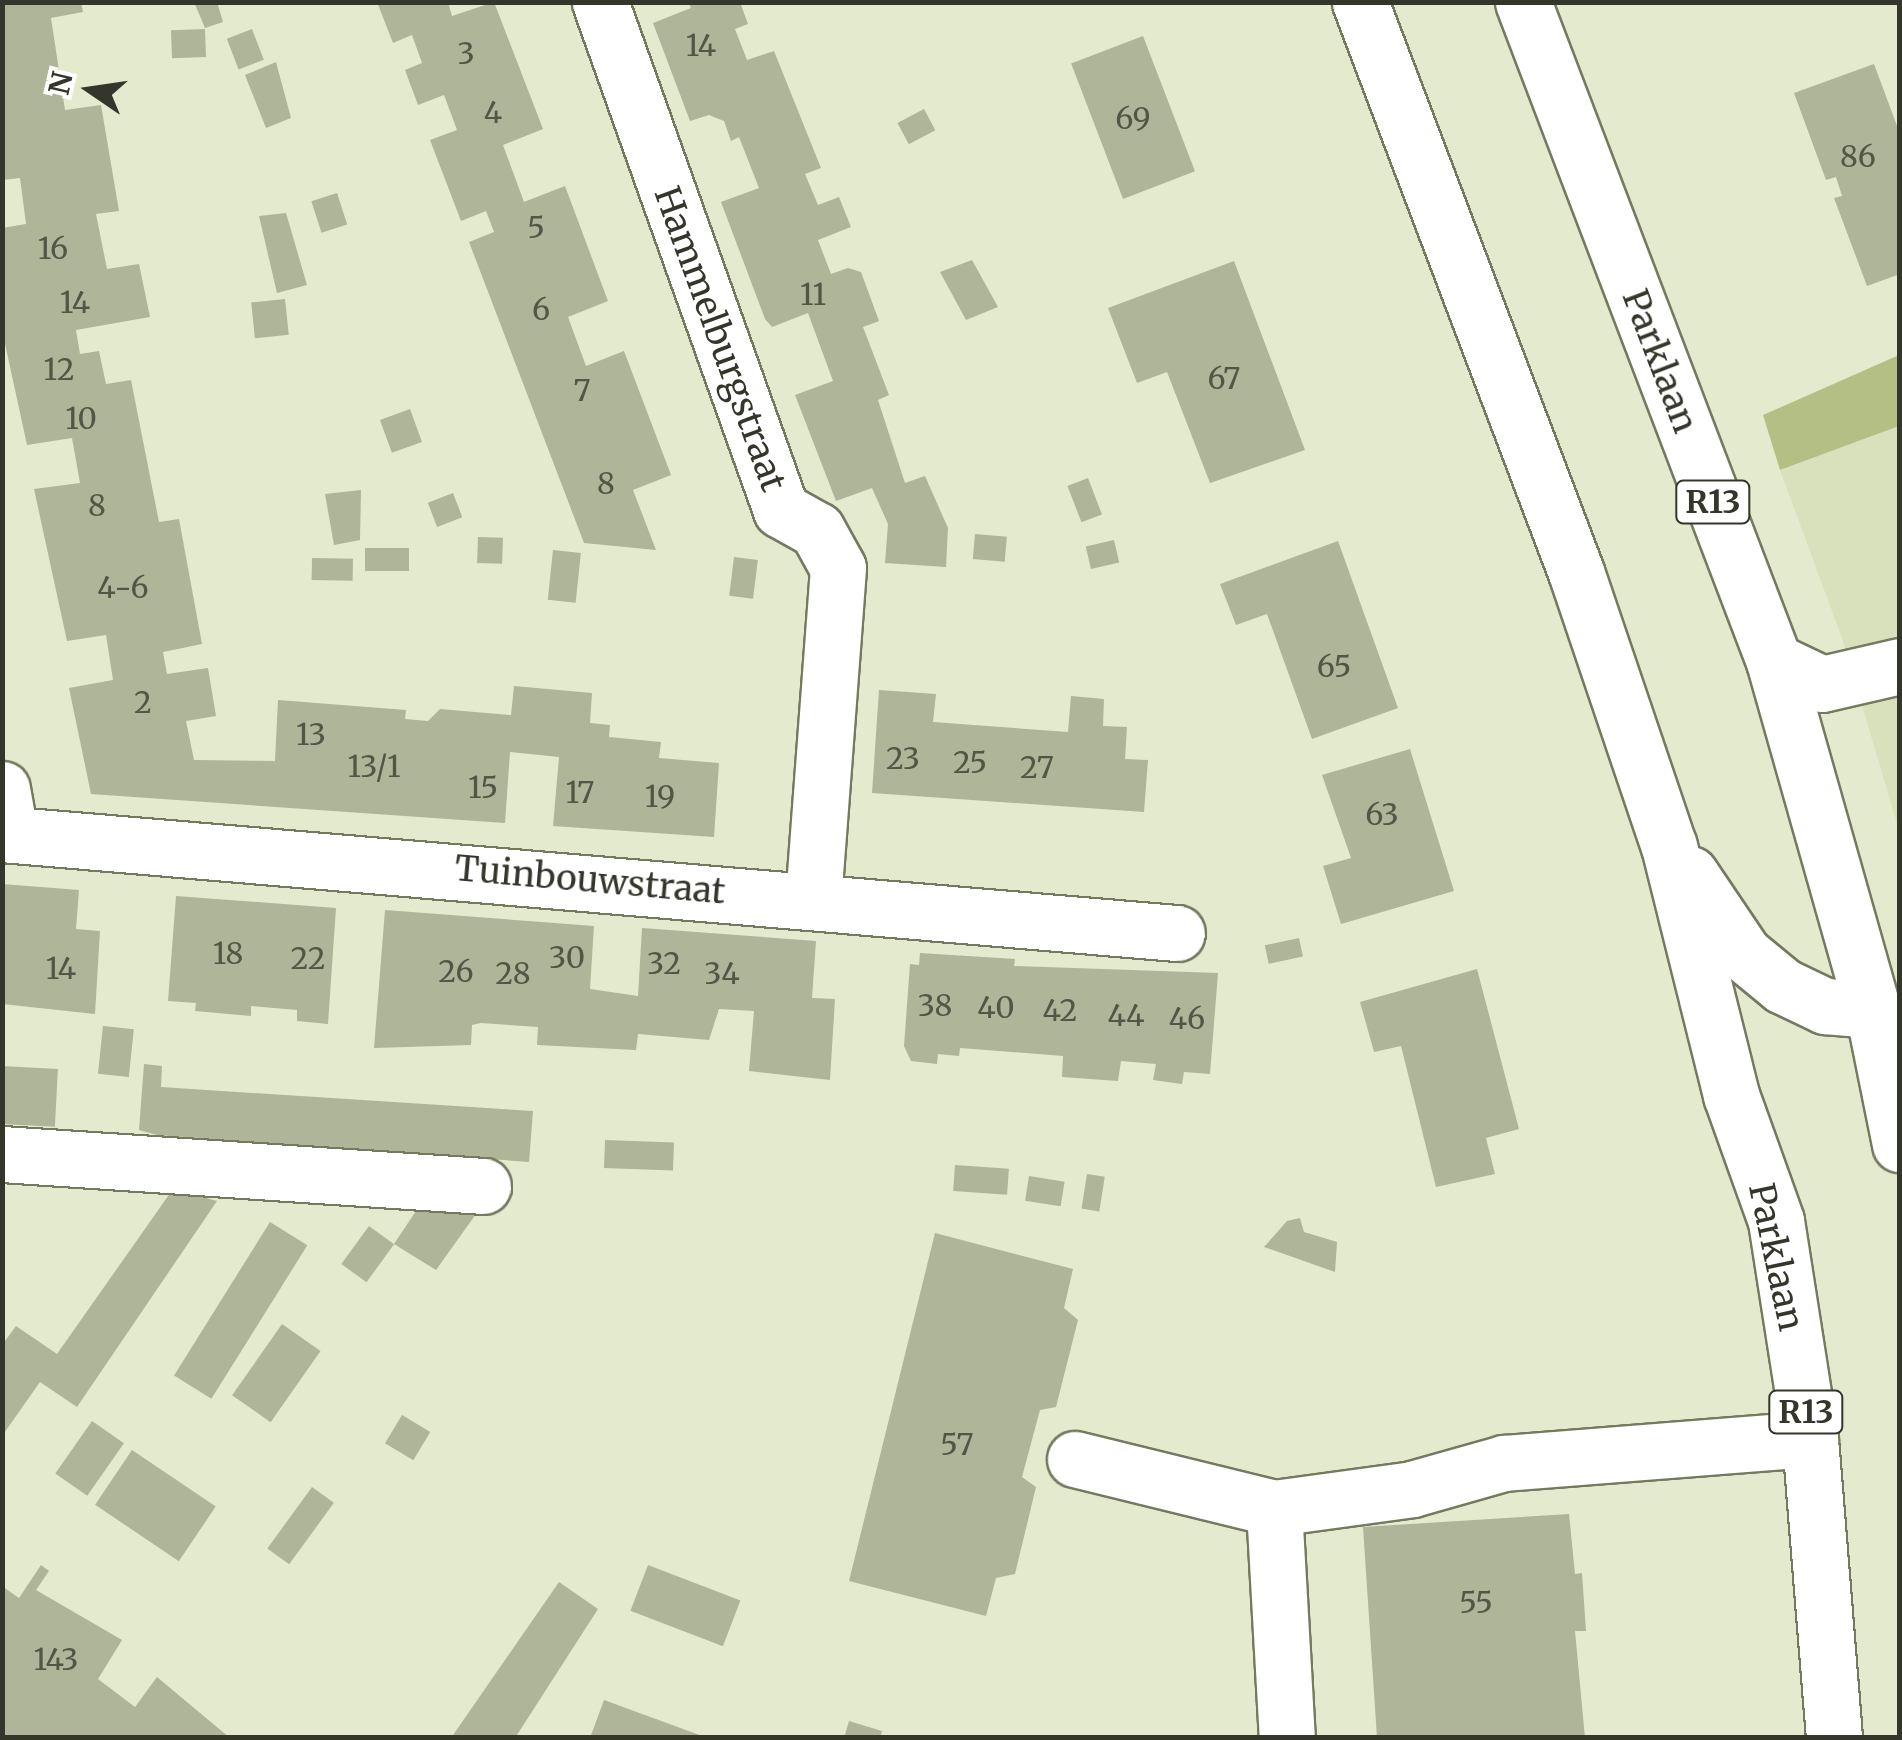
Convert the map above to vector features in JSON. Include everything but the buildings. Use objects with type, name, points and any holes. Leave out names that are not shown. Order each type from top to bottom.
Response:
[{"type":"main road","name":"Hammelburgstraat","points":[[600,2],[781,510],[817,530],[838,568],[814,898]]},
{"type":"main road","name":"Parklaan","points":[[1360,2],[1576,572],[1669,846],[1730,1095],[1776,1221],[1810,1439],[1832,1649],[1834,1738]]},
{"type":"main road","name":"Parklaan","points":[[1524,2],[1774,661],[1874,1010],[1900,1144]]},
{"type":"main road","points":[[1774,661],[1822,684],[1900,666]]},
{"type":"main road","name":"Tuinbouwstraat","points":[[5,819],[1176,933]]},
{"type":"main road","name":"Parklaan","points":[[1669,846],[1744,954],[1783,986],[1825,1006],[1874,1010]]},
{"type":"main road","points":[[2,1154],[483,1186]]},
{"type":"main road","points":[[1075,1459],[1274,1508],[1412,1489],[1504,1464],[1810,1439]]},
{"type":"main road","points":[[1274,1508],[1287,1738]]},
{"type":"shaded area","points":[[1899,355],[1899,426],[1780,470],[1763,415]]},
{"type":"shaded area","points":[[1899,426],[1899,830],[1842,638],[1780,470]]}]
